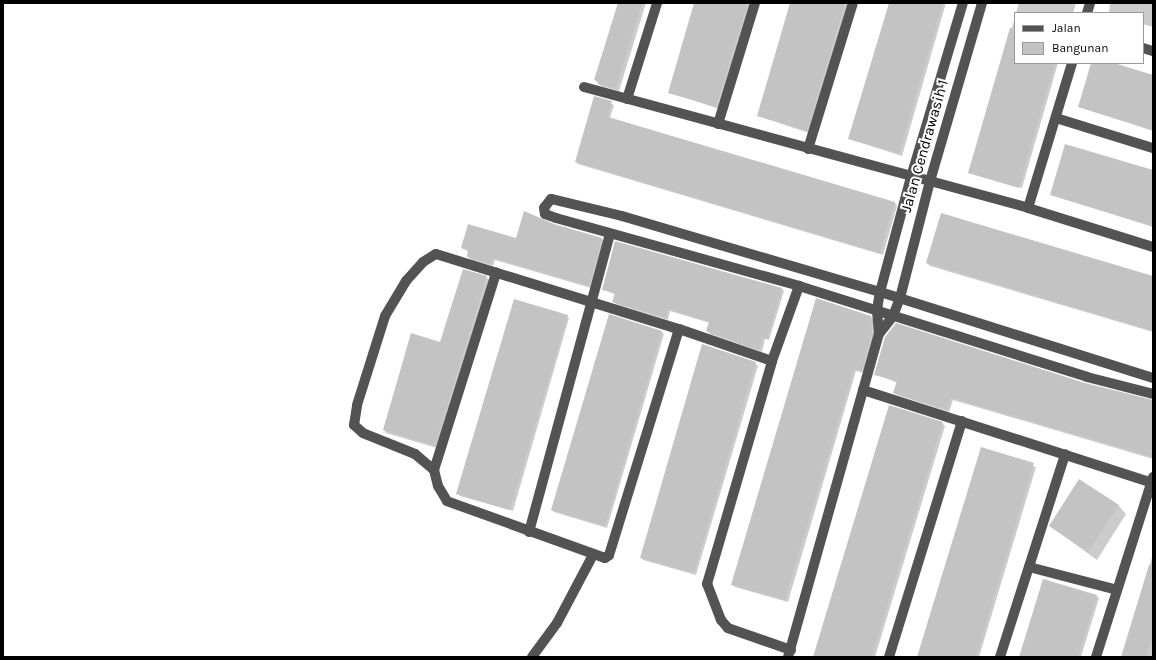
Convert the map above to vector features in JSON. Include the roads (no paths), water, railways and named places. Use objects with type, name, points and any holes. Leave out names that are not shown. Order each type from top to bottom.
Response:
[{"type":"street","points":[[627,99],[657,3]]},
{"type":"street","points":[[718,124],[755,3]]},
{"type":"street","points":[[808,149],[853,3]]},
{"type":"street","name":"Jalan Cendrawasih 1","points":[[878,334],[877,310],[880,292],[911,177],[963,3]]},
{"type":"street","name":"Jalan Cendrawasih 1","points":[[894,316],[930,181],[982,3]]},
{"type":"street","points":[[1028,208],[1072,64]]},
{"type":"street","points":[[584,87],[1028,208],[1153,246]]},
{"type":"street","points":[[1056,118],[1153,148]]},
{"type":"street","points":[[1153,378],[900,298],[622,216],[551,199],[544,208],[544,214],[549,216],[799,286],[1087,377],[1153,394]]},
{"type":"street","points":[[529,532],[590,302],[610,234]]},
{"type":"street","points":[[434,470],[414,454],[363,433],[354,425],[373,353],[385,316],[406,281],[423,262],[436,254],[679,329],[772,361]]},
{"type":"street","points":[[496,273],[434,470],[438,486],[447,501],[592,555],[605,558],[610,556],[679,329]]},
{"type":"street","points":[[799,286],[772,361],[707,584],[721,620],[728,628],[790,653],[878,334],[894,316]]},
{"type":"street","points":[[863,390],[1152,481],[1096,657]]},
{"type":"street","points":[[889,657],[962,421]]},
{"type":"street","points":[[1000,657],[1065,454]]},
{"type":"street","points":[[532,657],[557,623],[592,555]]},
{"type":"street","points":[[1029,567],[1117,590]]}]
